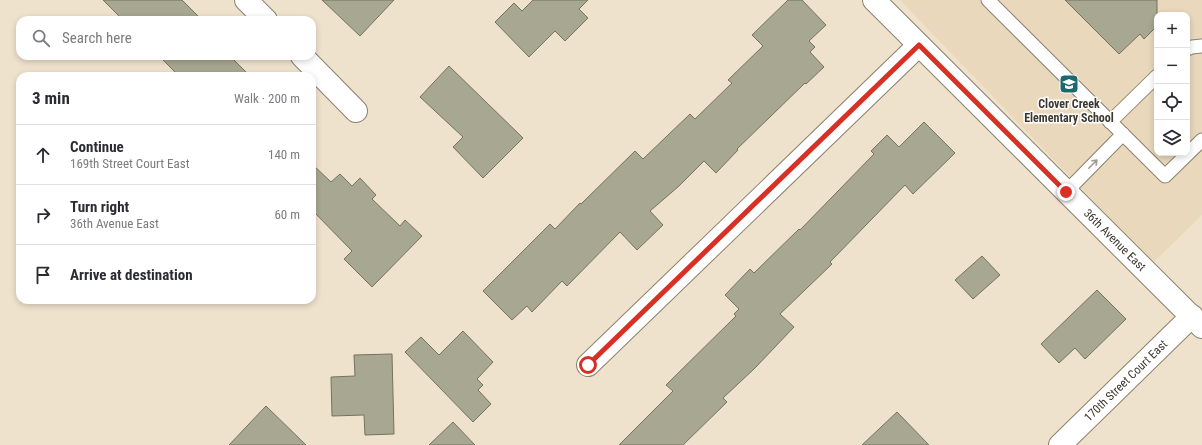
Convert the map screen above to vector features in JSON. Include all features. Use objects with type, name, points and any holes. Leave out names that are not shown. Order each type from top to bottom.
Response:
[{"type":"street","points":[[246,0],[262,16]]},
{"type":"street","name":"36th Avenue East","points":[[874,0],[1197,322]]},
{"type":"street","points":[[588,365],[919,45]]},
{"type":"street","points":[[306,60],[356,111]]},
{"type":"street","name":"170th Street Court East","points":[[1060,445],[1197,322]]},
{"type":"lane","points":[[988,0],[1165,176],[1202,140]]},
{"type":"lane","points":[[1190,48],[1202,46]]},
{"type":"lane","points":[[1110,122],[1154,79]]},
{"type":"lane","points":[[1066,192],[1122,134]]},
{"type":"shaded area","name":"Clover Creek Elementary School","points":[[900,0],[1202,0],[1202,215],[1153,263]]},
{"type":"building","points":[[103,0],[182,0],[198,16],[119,16]]},
{"type":"building","points":[[322,0],[394,0],[360,36]]},
{"type":"building","points":[[533,0],[588,0],[579,9],[588,18],[565,41],[555,31],[529,57],[495,22],[514,3],[522,11]]},
{"type":"building","points":[[788,0],[802,0],[826,25],[809,41],[815,47],[810,52],[824,67],[806,84],[805,83],[737,149],[738,150],[716,173],[704,161],[679,186],[650,211],[663,225],[637,250],[620,232],[567,286],[562,281],[532,312],[527,306],[512,320],[483,291],[550,224],[555,229],[635,151],[643,159],[690,114],[695,119],[732,83],[728,80],[763,46],[752,35]]},
{"type":"building","points":[[1065,0],[1157,0],[1157,12],[1154,12],[1154,29],[1144,39],[1140,34],[1119,54]]},
{"type":"building","points":[[163,60],[234,60],[246,72],[175,72]]},
{"type":"building","points":[[449,66],[523,138],[483,178],[453,147],[463,137],[420,97]]},
{"type":"building","points":[[924,122],[955,153],[913,194],[905,185],[830,262],[832,264],[780,314],[794,327],[755,368],[723,398],[727,402],[683,445],[619,445],[673,391],[666,385],[736,316],[734,314],[739,309],[725,295],[750,269],[754,273],[799,229],[800,230],[874,154],[871,151],[887,135],[899,147]]},
{"type":"building","points":[[316,168],[331,182],[340,174],[352,186],[360,178],[376,195],[372,199],[400,226],[405,220],[422,236],[372,287],[344,259],[352,251],[316,214]]},
{"type":"building","points":[[982,256],[1000,275],[973,299],[955,280]]},
{"type":"building","points":[[1097,290],[1126,319],[1085,359],[1075,348],[1059,363],[1041,344]]},
{"type":"building","points":[[463,331],[493,362],[477,379],[483,385],[478,390],[491,404],[473,422],[405,352],[421,337],[439,355]]},
{"type":"building","points":[[392,354],[394,434],[365,435],[364,415],[332,416],[331,377],[355,376],[354,355]]},
{"type":"building","points":[[266,406],[306,445],[229,445]]},
{"type":"building","points":[[897,412],[929,445],[862,445]]},
{"type":"building","points":[[453,422],[475,445],[429,445]]},
{"type":"place","name":"Clover Creek Elementary School","points":[[1069,84]]},
{"type":"route","points":[[588,365],[919,45],[1066,192]]}]
